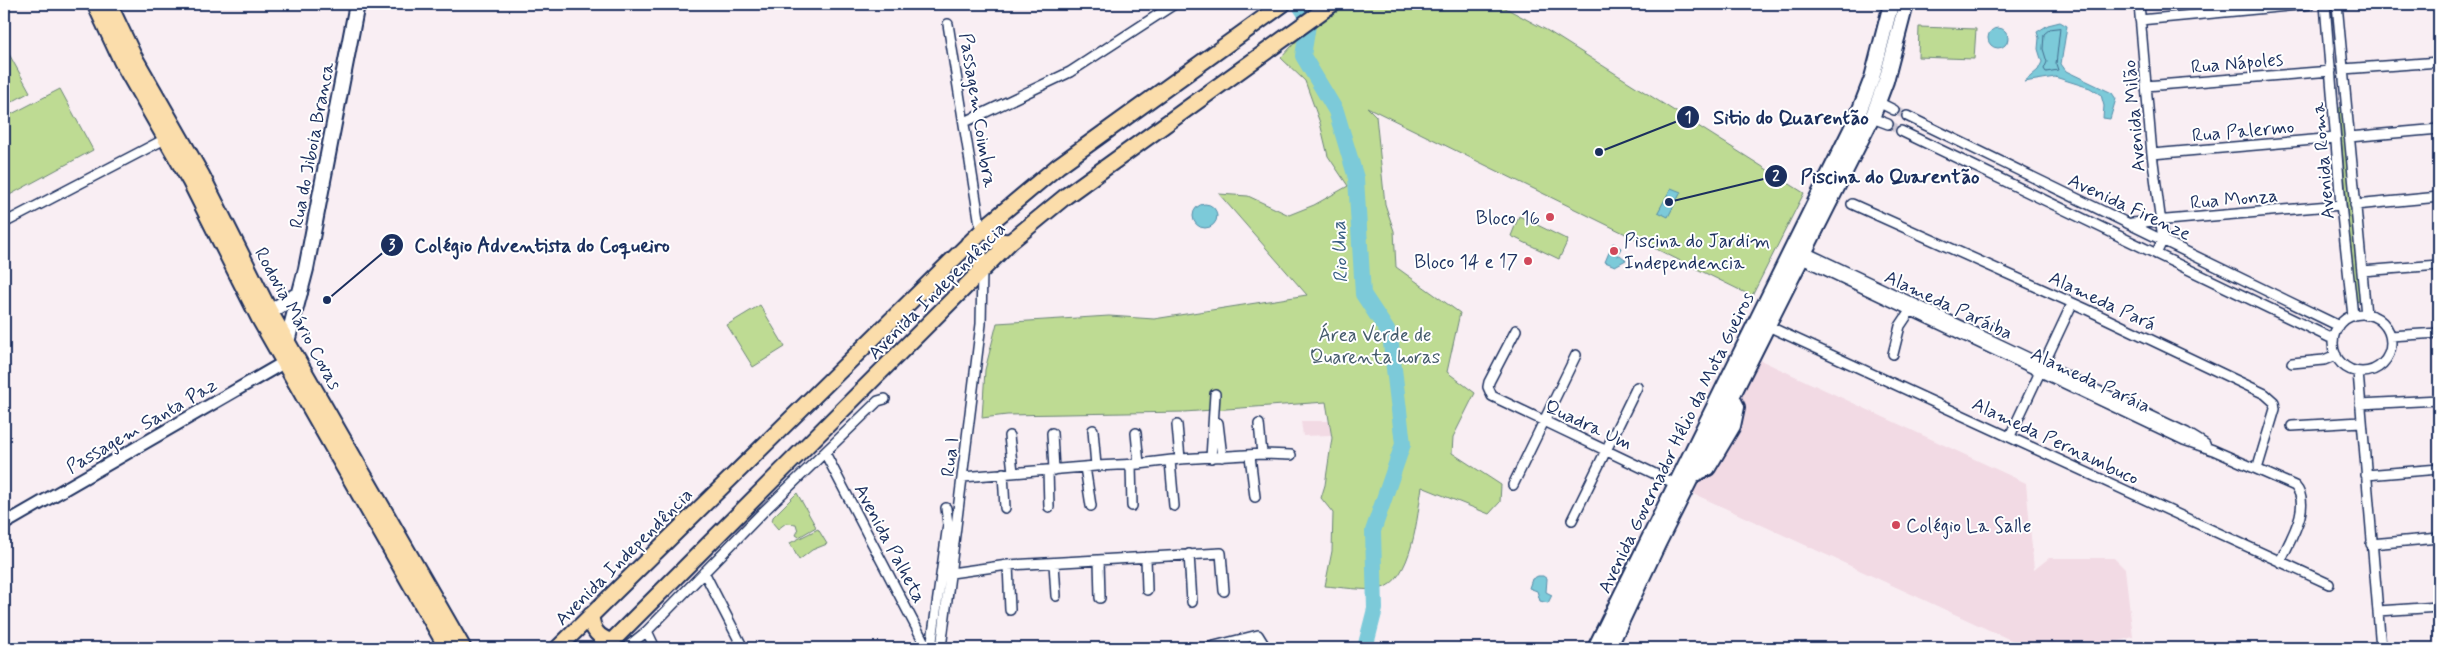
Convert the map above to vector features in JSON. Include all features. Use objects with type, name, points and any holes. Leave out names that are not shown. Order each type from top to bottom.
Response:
[{"type":"main road","name":"Rodovia Mário Covas","points":[[95,4],[122,62],[282,345],[378,512],[463,648]]},
{"type":"main road","name":"Rodovia Mário Covas","points":[[109,4],[134,55],[202,176],[265,315]]},
{"type":"main road","name":"Rua do Jiboia Branca","points":[[282,345],[300,293],[357,4]]},
{"type":"main road","name":"Avenida Governador Hélio da Mota Gueiros","points":[[1595,648],[1676,484],[1726,397],[1857,117],[1872,78],[1891,4]]},
{"type":"main road","points":[[1726,397],[1768,326],[1872,118],[1898,41],[1906,4]]},
{"type":"main road","name":"Avenida Independência","points":[[566,647],[591,616],[986,227],[1058,166],[1277,8]]},
{"type":"main road","name":"Avenida Independência","points":[[614,646],[1010,242],[1066,196],[1327,8]]},
{"type":"main road","points":[[986,227],[998,240],[1010,242]]},
{"type":"main road","points":[[968,244],[980,254],[982,270]]},
{"type":"main road","points":[[265,315],[300,293]]},
{"type":"main road","name":"Avenida Governador Hélio da Mota Gueiros","points":[[1609,648],[1646,568],[1695,474],[1708,468],[1726,439],[1737,412],[1736,404],[1726,397]]},
{"type":"main road","points":[[343,451],[367,520],[440,648]]},
{"type":"main road","points":[[343,451],[406,530],[471,648]]},
{"type":"main road","name":"Rodovia Mário Covas","points":[[378,512],[447,648]]},
{"type":"main road","points":[[591,616],[594,630],[598,636],[614,646]]},
{"type":"street","name":"Avenida Milão","points":[[2139,4],[2152,154],[2159,221],[2163,239]]},
{"type":"street","points":[[2140,20],[2310,4]]},
{"type":"street","name":"Avenida Roma","points":[[2326,4],[2341,205],[2353,316]]},
{"type":"street","name":"Avenida Roma","points":[[2337,4],[2366,315]]},
{"type":"street","points":[[965,122],[1070,72],[1173,6]]},
{"type":"street","name":"Passagem Coimbra","points":[[948,24],[986,227]]},
{"type":"street","points":[[2343,69],[2439,62]]},
{"type":"street","name":"Rua Nápoles","points":[[2146,86],[2331,71]]},
{"type":"street","points":[[1878,102],[1894,110]]},
{"type":"street","points":[[2333,104],[2346,103]]},
{"type":"street","name":"Avenida Firenze","points":[[1907,116],[1938,133],[2163,239],[2339,326]]},
{"type":"street","points":[[1872,118],[1888,124]]},
{"type":"street","points":[[2349,137],[2439,129]]},
{"type":"street","points":[[1901,130],[1946,154],[2334,339]]},
{"type":"street","points":[[1938,133],[1946,154]]},
{"type":"street","name":"Rua Palermo","points":[[2152,154],[2336,138]]},
{"type":"street","points":[[4,223],[165,139]]},
{"type":"street","points":[[2052,204],[2058,190]]},
{"type":"street","points":[[2355,205],[2439,197]]},
{"type":"street","name":"Alameda Pará","points":[[1852,204],[2265,394],[2274,402],[2274,418],[2257,470]]},
{"type":"street","name":"Rua Monza","points":[[2130,224],[2341,205]]},
{"type":"street","points":[[2156,254],[2163,239]]},
{"type":"street","name":"Alameda Paráia","points":[[1804,256],[1910,311],[2041,370]]},
{"type":"street","name":"Alameda Paráiba","points":[[1804,256],[2041,370],[2257,470]]},
{"type":"street","points":[[2362,271],[2439,264]]},
{"type":"street","name":"Rua I","points":[[942,648],[980,324],[982,270]]},
{"type":"street","points":[[2010,436],[2072,304]]},
{"type":"street","points":[[1893,354],[1900,326],[1910,311]]},
{"type":"street","points":[[2366,315],[2381,322],[2390,336],[2391,346],[2384,362],[2368,372],[2358,372],[2341,363],[2336,355],[2334,339],[2339,326],[2353,316],[2366,315]]},
{"type":"street","name":"Alameda Pernambuco","points":[[1768,326],[2329,584]]},
{"type":"street","name":"Quadra Um","points":[[1516,330],[1489,382],[1489,392],[1676,484]]},
{"type":"street","points":[[2390,336],[2439,333]]},
{"type":"street","points":[[1513,484],[1576,354]]},
{"type":"street","points":[[2292,363],[2324,360],[2336,355]]},
{"type":"street","name":"Passagem Santa Paz","points":[[4,524],[290,359]]},
{"type":"street","points":[[2358,372],[2381,648]]},
{"type":"street","points":[[1572,520],[1637,387]]},
{"type":"street","points":[[1211,458],[1215,394]]},
{"type":"street","points":[[614,646],[647,631],[762,513],[878,401],[885,399]]},
{"type":"street","points":[[2360,404],[2439,400]]},
{"type":"street","points":[[2292,426],[2361,422]]},
{"type":"street","points":[[1218,423],[1222,457]]},
{"type":"street","points":[[1260,424],[1262,454]]},
{"type":"street","points":[[1177,425],[1180,459]]},
{"type":"street","points":[[1093,430],[1096,466]]},
{"type":"street","points":[[1049,507],[1052,433]]},
{"type":"street","points":[[1132,506],[1136,433]]},
{"type":"street","points":[[1009,436],[1013,472]]},
{"type":"street","name":"Avenida Palheta","points":[[825,453],[927,648]]},
{"type":"street","points":[[963,477],[1096,466],[1135,465],[1180,459],[1262,454],[1291,455]]},
{"type":"street","points":[[1250,456],[1254,497]]},
{"type":"street","points":[[1170,460],[1174,506]]},
{"type":"street","points":[[1085,467],[1091,506]]},
{"type":"street","points":[[2366,475],[2439,469]]},
{"type":"street","points":[[2257,470],[2295,486],[2301,496],[2302,508],[2280,562]]},
{"type":"street","points":[[1003,473],[1006,508]]},
{"type":"street","points":[[931,648],[948,524],[946,508]]},
{"type":"street","points":[[2371,544],[2439,538]]},
{"type":"street","points":[[951,573],[1008,565],[1222,553],[1224,591]]},
{"type":"street","points":[[1190,554],[1192,602]]},
{"type":"street","points":[[1146,557],[1147,590]]},
{"type":"street","points":[[1099,560],[1100,598]]},
{"type":"street","points":[[1054,563],[1056,596]]},
{"type":"street","points":[[1008,565],[1010,610]]},
{"type":"street","points":[[704,572],[742,648]]},
{"type":"street","points":[[2378,611],[2439,607]]},
{"type":"street","points":[[647,631],[655,648]]},
{"type":"street","points":[[1206,648],[1258,635],[1266,648]]},
{"type":"street","points":[[1134,648],[1139,648]]},
{"type":"shaded area","name":"Colégio La Salle","points":[[1756,358],[2026,483],[2034,570],[2049,558],[2114,558],[2125,569],[2133,637],[2095,648],[2028,648],[1690,492]]},
{"type":"shaded area","points":[[1301,421],[1329,421],[1331,435],[1303,436]]},
{"type":"green space","name":"Área Verde de Quarenta horas","points":[[1346,4],[1498,4],[1548,31],[1804,193],[1752,296],[1367,107],[1376,116],[1385,204],[1394,231],[1396,267],[1460,313],[1447,372],[1475,393],[1453,437],[1452,453],[1501,485],[1500,502],[1489,514],[1422,487],[1415,530],[1406,561],[1399,574],[1390,584],[1379,589],[1325,586],[1332,551],[1333,513],[1321,498],[1325,485],[1332,438],[1326,402],[1184,412],[1007,415],[982,418],[985,370],[997,323],[1109,316],[1154,319],[1307,295],[1219,194],[1248,196],[1289,215],[1314,205],[1348,186],[1328,156],[1320,123],[1305,81],[1281,58],[1300,37],[1311,48],[1315,26]]},
{"type":"green space","points":[[1919,27],[1976,29],[1974,59],[1918,57]]},
{"type":"green space","points":[[4,45],[30,92],[4,106]]},
{"type":"green space","points":[[60,89],[93,150],[4,198],[4,118]]},
{"type":"green space","points":[[2343,107],[2360,301],[2355,302],[2339,108]]},
{"type":"green space","points":[[1519,216],[1568,240],[1559,259],[1511,236]]},
{"type":"green space","points":[[760,305],[785,347],[753,367],[727,325]]},
{"type":"green space","points":[[797,493],[816,527],[799,537],[796,535],[798,531],[796,524],[786,523],[778,529],[772,522],[773,517]]},
{"type":"green space","points":[[818,529],[827,544],[812,550],[799,560],[790,543]]},
{"type":"water","points":[[2060,22],[2067,26],[2061,64],[2066,71],[2112,93],[2116,99],[2110,119],[2103,118],[2104,106],[2101,95],[2090,88],[2055,77],[2024,82],[2038,70],[2042,62],[2038,49],[2039,38],[2037,32],[2048,25]]},
{"type":"water","points":[[1998,28],[2005,31],[2008,38],[2005,45],[1998,48],[1991,45],[1988,38],[1991,31]]},
{"type":"water","points":[[1671,188],[1681,192],[1668,217],[1658,212]]},
{"type":"water","points":[[1205,204],[1213,208],[1217,216],[1213,224],[1205,228],[1197,224],[1193,216],[1197,208]]},
{"type":"water","name":"Piscina do Jardim Independencia","points":[[1613,243],[1621,248],[1617,256],[1620,255],[1626,260],[1615,266],[1605,262]]},
{"type":"water","points":[[1543,576],[1547,579],[1546,592],[1552,595],[1548,603],[1540,601],[1537,591],[1529,588],[1532,579]]},
{"type":"waterway","name":"Rio Una","points":[[1299,4],[1309,19],[1303,56],[1336,111],[1356,178],[1363,294],[1390,335],[1403,444],[1373,531],[1375,609],[1365,648]]},
{"type":"tunnel","points":[[1894,110],[1907,116]]},
{"type":"tunnel","points":[[1888,124],[1901,131]]},
{"type":"place","name":"Sitio do Quarentão","points":[[1599,152]]},
{"type":"place","name":"Piscina do Quarentão","points":[[1669,202]]},
{"type":"place","name":"Bloco 16","points":[[1550,217]]},
{"type":"place","name":"Piscina do Jardim Independencia","points":[[1614,251]]},
{"type":"place","name":"Bloco 14 e 17","points":[[1528,261]]},
{"type":"place","name":"Colégio Adventista do Coqueiro","points":[[327,300]]},
{"type":"place","name":"Colégio La Salle","points":[[1896,525]]}]
